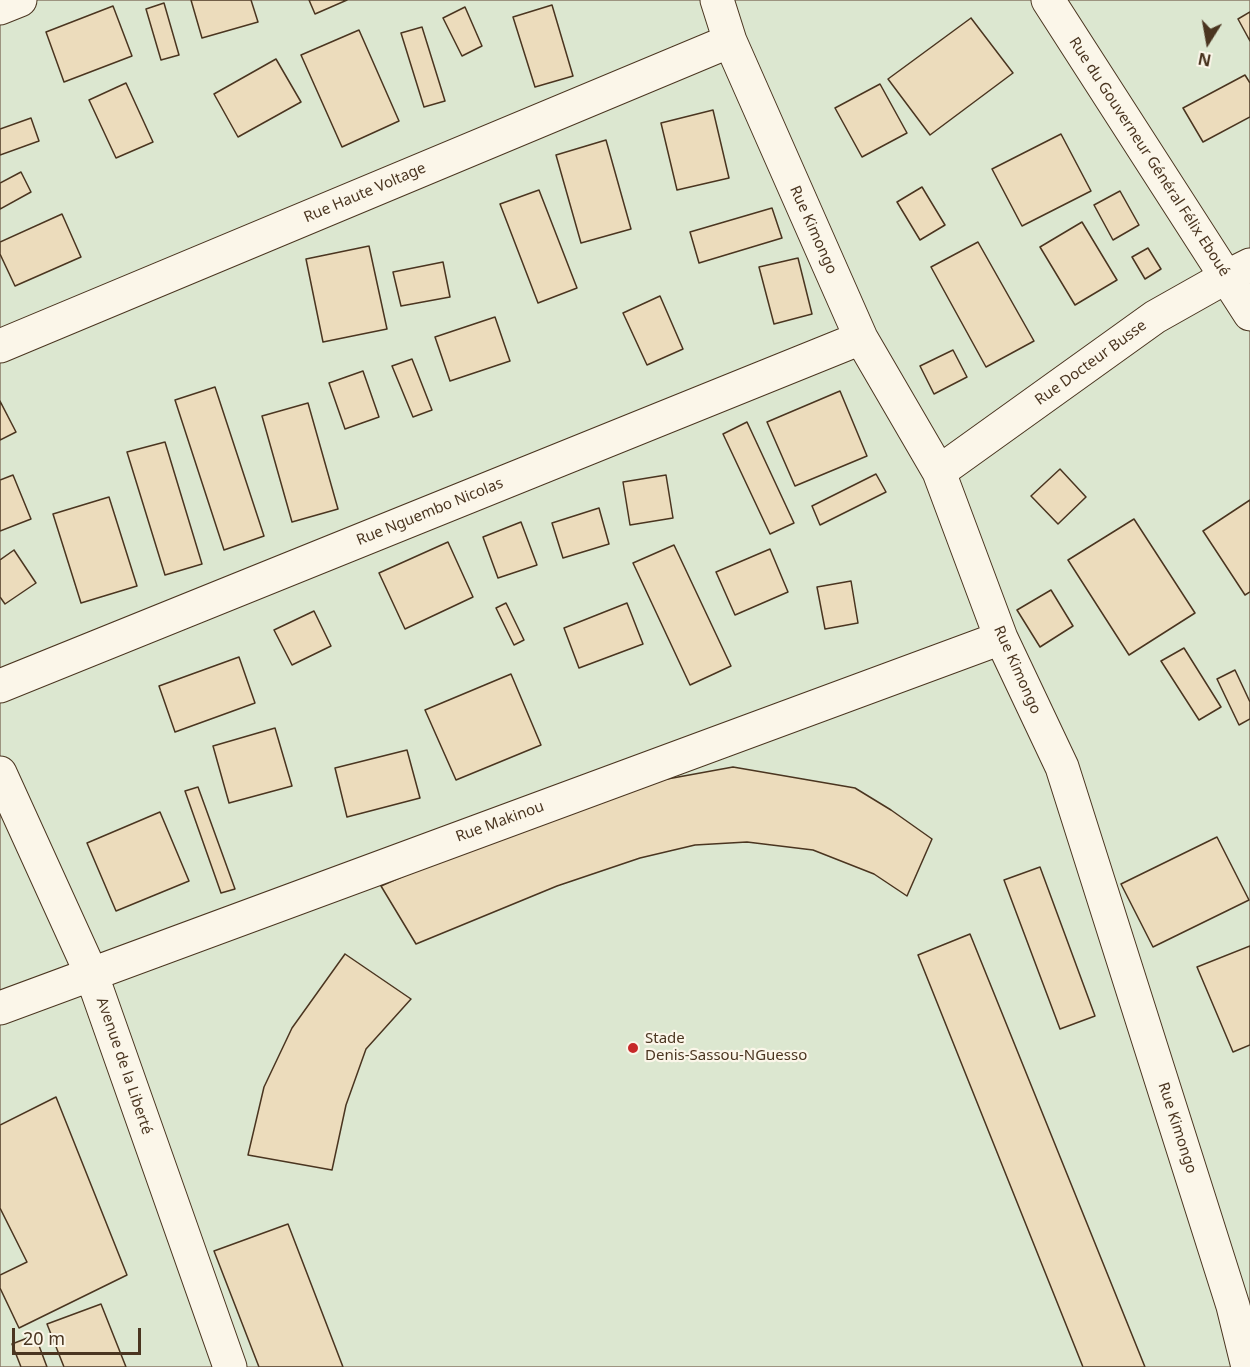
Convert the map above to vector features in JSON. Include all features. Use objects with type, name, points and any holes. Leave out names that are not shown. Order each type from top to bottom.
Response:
[{"type":"street","points":[[0,9],[20,0]]},
{"type":"street","name":"Rue Kimongo","points":[[717,0],[730,41],[861,338],[939,472],[1001,638],[1062,766],[1241,1302],[1248,1367]]},
{"type":"street","name":"Rue du Gouverneur Général Félix Eboué","points":[[1048,0],[1238,271],[1250,314]]},
{"type":"street","name":"Rue Haute Voltage","points":[[0,346],[730,41]]},
{"type":"street","name":"Rue Docteur Busse","points":[[939,472],[1155,317],[1238,271]]},
{"type":"street","name":"Rue Nguembo Nicolas","points":[[0,686],[861,338]]},
{"type":"street","name":"Rue Makinou","points":[[0,1008],[1001,638]]},
{"type":"street","name":"Avenue de la Liberté","points":[[0,773],[91,973],[230,1367]]},
{"type":"green space","points":[[0,0],[1250,0],[1250,1367],[0,1367]]},
{"type":"building","points":[[191,0],[251,0],[258,22],[202,38]]},
{"type":"building","points":[[309,0],[347,0],[315,14]]},
{"type":"building","points":[[164,3],[179,55],[161,60],[146,9]]},
{"type":"building","points":[[552,5],[573,76],[535,87],[513,17]]},
{"type":"building","points":[[113,6],[132,56],[64,82],[46,32]]},
{"type":"building","points":[[465,7],[482,46],[462,56],[443,18]]},
{"type":"building","points":[[1250,12],[1250,41],[1238,19]]},
{"type":"building","points":[[971,18],[1013,73],[930,135],[888,79]]},
{"type":"building","points":[[422,27],[445,101],[424,107],[401,33]]},
{"type":"building","points":[[359,30],[399,121],[342,147],[301,55]]},
{"type":"building","points":[[276,59],[301,102],[238,137],[214,94]]},
{"type":"building","points":[[1245,75],[1250,83],[1250,117],[1203,142],[1183,108]]},
{"type":"building","points":[[126,83],[153,142],[116,158],[89,100]]},
{"type":"building","points":[[880,84],[907,133],[862,157],[835,108]]},
{"type":"building","points":[[713,110],[729,178],[677,190],[661,123]]},
{"type":"building","points":[[31,118],[39,141],[0,155],[0,129]]},
{"type":"building","points":[[1061,134],[1091,191],[1022,226],[992,169]]},
{"type":"building","points":[[606,140],[631,229],[581,243],[556,155]]},
{"type":"building","points":[[21,172],[31,192],[0,209],[0,183]]},
{"type":"building","points":[[922,187],[945,225],[920,240],[897,202]]},
{"type":"building","points":[[539,190],[577,288],[538,303],[500,204]]},
{"type":"building","points":[[1120,191],[1139,225],[1113,240],[1094,205]]},
{"type":"building","points":[[772,208],[782,238],[699,263],[690,232]]},
{"type":"building","points":[[62,214],[81,257],[15,286],[0,254],[0,242]]},
{"type":"building","points":[[1082,222],[1117,280],[1075,305],[1040,247]]},
{"type":"building","points":[[978,242],[1034,341],[986,367],[931,267]]},
{"type":"building","points":[[369,246],[387,329],[323,342],[306,259]]},
{"type":"building","points":[[1148,248],[1161,269],[1145,279],[1132,257]]},
{"type":"building","points":[[798,258],[812,314],[774,324],[759,267]]},
{"type":"building","points":[[443,262],[450,297],[401,306],[393,272]]},
{"type":"building","points":[[660,296],[683,349],[647,365],[623,313]]},
{"type":"building","points":[[495,317],[510,361],[450,381],[435,337]]},
{"type":"building","points":[[953,350],[967,377],[934,394],[920,366]]},
{"type":"building","points":[[412,359],[432,410],[413,417],[392,366]]},
{"type":"building","points":[[363,371],[379,417],[345,429],[329,383]]},
{"type":"building","points":[[215,387],[264,536],[224,550],[175,400]]},
{"type":"building","points":[[840,391],[867,456],[795,486],[767,422]]},
{"type":"building","points":[[0,401],[16,432],[0,440]]},
{"type":"building","points":[[308,403],[338,509],[292,522],[262,416]]},
{"type":"building","points":[[747,422],[794,523],[770,534],[723,434]]},
{"type":"building","points":[[165,442],[202,564],[165,575],[127,452]]},
{"type":"building","points":[[1060,469],[1086,497],[1058,524],[1031,496]]},
{"type":"building","points":[[876,474],[886,492],[820,525],[812,506]]},
{"type":"building","points":[[13,475],[31,519],[0,531],[0,480]]},
{"type":"building","points":[[666,475],[673,518],[630,525],[623,482]]},
{"type":"building","points":[[109,497],[137,586],[81,603],[53,514]]},
{"type":"building","points":[[1250,500],[1250,592],[1245,595],[1203,531]]},
{"type":"building","points":[[599,508],[609,544],[563,558],[552,523]]},
{"type":"building","points":[[1134,519],[1195,613],[1129,655],[1068,560]]},
{"type":"building","points":[[521,522],[537,565],[498,578],[483,537]]},
{"type":"building","points":[[448,542],[473,597],[405,629],[379,573]]},
{"type":"building","points":[[674,545],[731,666],[690,685],[633,563]]},
{"type":"building","points":[[770,549],[788,592],[735,615],[716,572]]},
{"type":"building","points":[[14,550],[36,583],[5,604],[0,597],[0,560]]},
{"type":"building","points":[[851,581],[858,623],[825,629],[817,587]]},
{"type":"building","points":[[1051,590],[1073,626],[1040,647],[1017,610]]},
{"type":"building","points":[[506,603],[524,640],[514,645],[496,608]]},
{"type":"building","points":[[627,603],[643,644],[579,668],[564,628]]},
{"type":"building","points":[[314,611],[331,646],[292,665],[274,630]]},
{"type":"building","points":[[1184,648],[1221,707],[1199,720],[1161,661]]},
{"type":"building","points":[[239,657],[255,703],[175,732],[159,686]]},
{"type":"building","points":[[1235,670],[1250,702],[1250,719],[1239,725],[1217,679]]},
{"type":"building","points":[[511,674],[541,745],[456,780],[425,710]]},
{"type":"building","points":[[275,728],[292,786],[229,803],[213,746]]},
{"type":"building","points":[[407,750],[420,798],[347,817],[335,768]]},
{"type":"building","points":[[733,767],[855,788],[932,839],[907,896],[874,874],[813,850],[747,842],[695,845],[640,858],[557,886],[416,944],[381,886],[523,824],[629,786]]},
{"type":"building","points":[[198,787],[235,889],[221,893],[185,791]]},
{"type":"building","points":[[160,812],[189,881],[116,911],[87,843]]},
{"type":"building","points":[[1217,837],[1249,900],[1153,947],[1121,884]]},
{"type":"building","points":[[1040,867],[1095,1016],[1060,1029],[1004,880]]},
{"type":"building","points":[[970,934],[1145,1367],[1083,1367],[918,955]]},
{"type":"building","points":[[1250,946],[1250,1045],[1233,1052],[1197,967]]},
{"type":"building","points":[[345,954],[411,999],[366,1049],[346,1105],[332,1170],[248,1155],[264,1087],[292,1028]]},
{"type":"building","points":[[56,1097],[127,1275],[19,1328],[0,1288],[0,1275],[27,1262],[0,1208],[0,1125]]},
{"type":"building","points":[[288,1224],[343,1367],[259,1367],[214,1251]]},
{"type":"building","points":[[101,1304],[126,1367],[64,1367],[47,1324]]},
{"type":"building","points":[[35,1335],[47,1367],[21,1367],[12,1344]]},
{"type":"place","name":"Stade Denis-Sassou-NGuesso","points":[[633,1048]]}]
